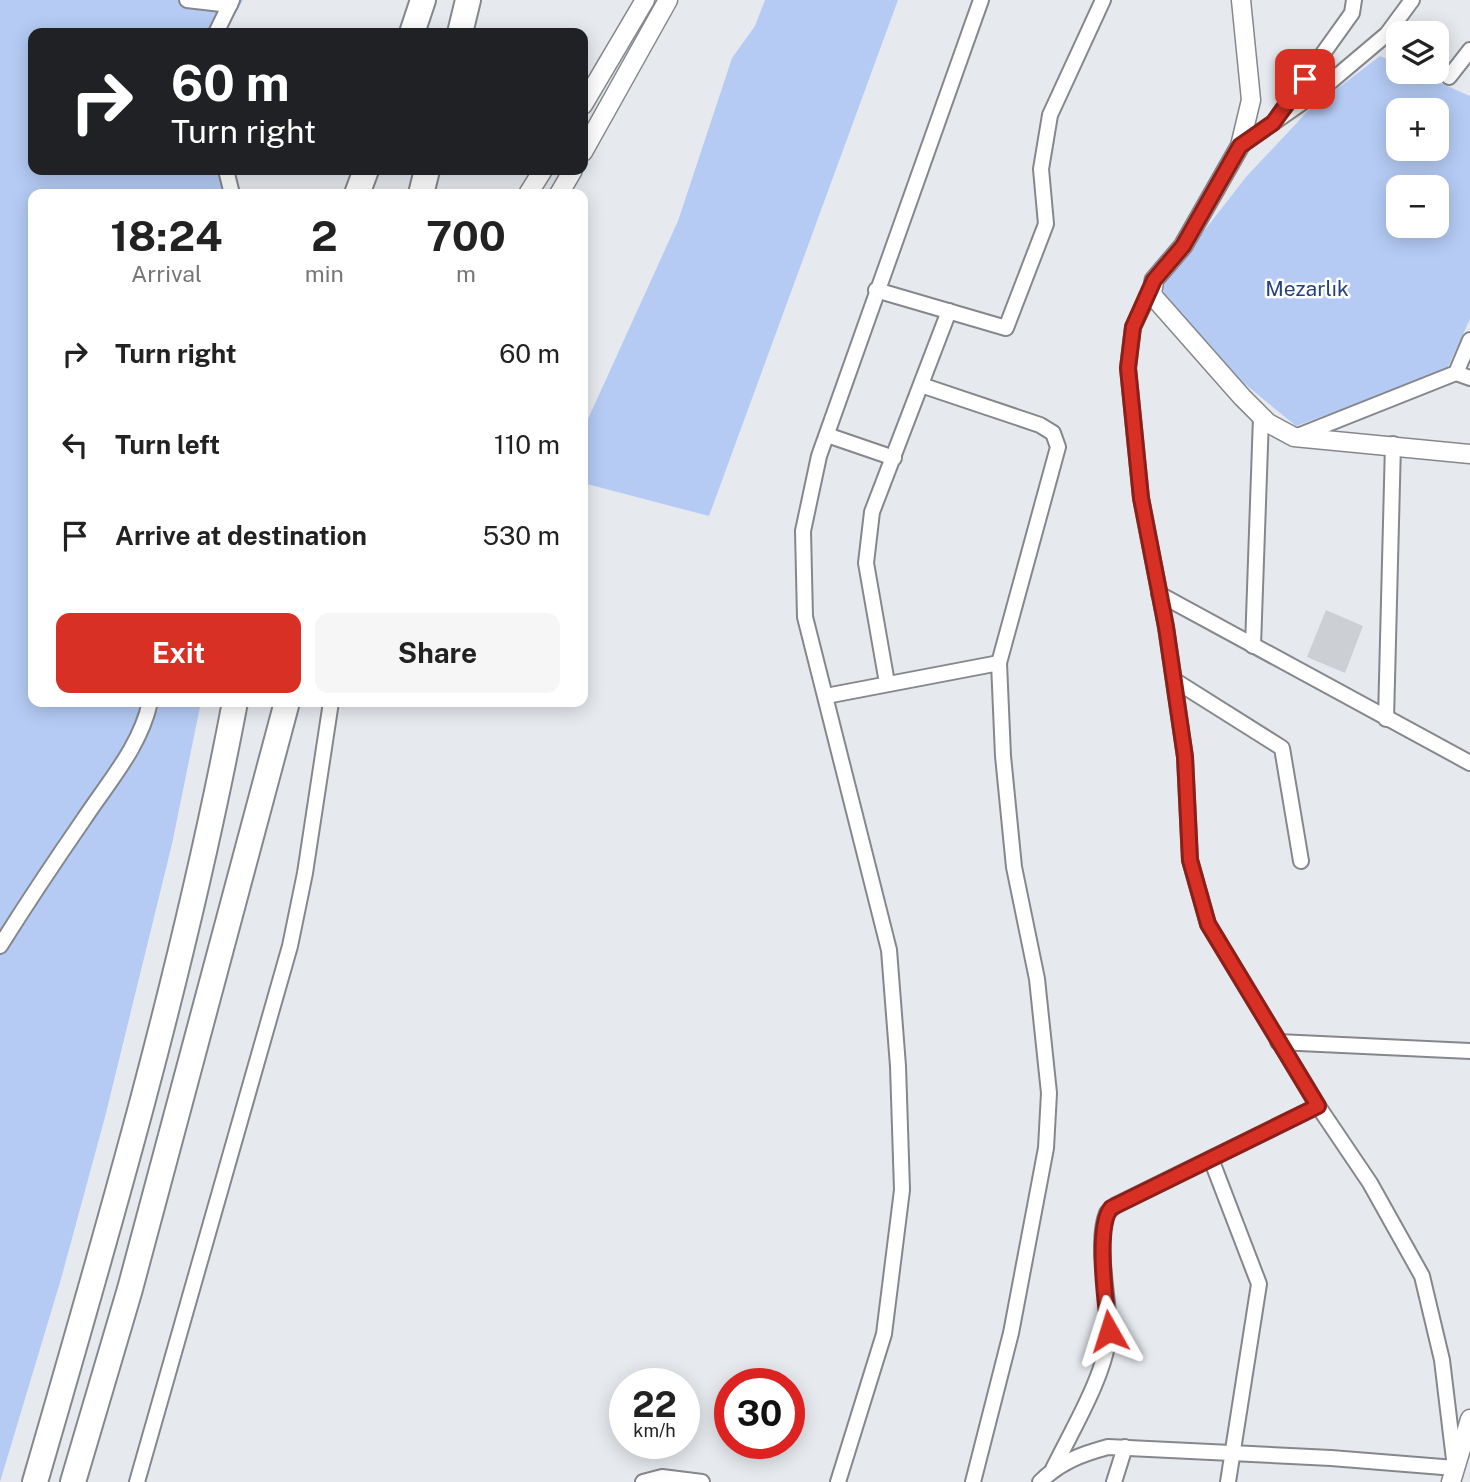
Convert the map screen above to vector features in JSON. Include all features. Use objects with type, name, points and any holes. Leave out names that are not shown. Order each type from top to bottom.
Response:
[{"type":"highway","points":[[413,28],[423,0]]},
{"type":"highway","points":[[461,28],[468,0]]},
{"type":"highway","points":[[35,1482],[93,1281],[177,968],[217,796],[233,707]]},
{"type":"highway","points":[[72,1482],[130,1289],[286,707]]},
{"type":"street","points":[[187,0],[231,2],[218,28]]},
{"type":"street","points":[[588,97],[645,0]]},
{"type":"street","points":[[588,143],[668,0]]},
{"type":"street","points":[[838,1482],[884,1334],[901,1191],[898,1066],[889,950],[805,617],[803,531],[827,435],[876,290],[981,0]]},
{"type":"street","points":[[876,290],[1006,328],[1046,224],[1041,169],[1050,116],[1103,0]]},
{"type":"street","points":[[1241,0],[1251,100],[1240,146],[1183,246],[1154,280],[1133,327],[1128,368],[1141,498],[1185,757],[1190,860],[1208,924],[1318,1106],[1370,1183],[1422,1276],[1442,1360],[1453,1475]]},
{"type":"street","points":[[1273,123],[1352,13],[1354,0]]},
{"type":"street","points":[[1240,146],[1323,88],[1387,34],[1412,0]]},
{"type":"street","points":[[1449,77],[1470,50]]},
{"type":"street","points":[[1151,290],[1154,300],[1261,417],[1294,437],[1393,444],[1470,454]]},
{"type":"street","points":[[887,683],[866,563],[872,512],[949,311]]},
{"type":"street","points":[[1294,437],[1463,376],[1470,340]]},
{"type":"street","points":[[921,385],[1047,428],[1056,440],[1057,455],[999,663],[1003,756],[1014,867],[1037,979],[1049,1093],[1046,1148],[1011,1332],[973,1482]]},
{"type":"street","points":[[1253,646],[1261,417]]},
{"type":"street","points":[[827,435],[894,458]]},
{"type":"street","points":[[1386,719],[1393,444]]},
{"type":"street","points":[[1159,594],[1470,763]]},
{"type":"street","points":[[826,696],[999,663]]},
{"type":"street","points":[[1174,680],[1282,748],[1301,861]]},
{"type":"street","points":[[0,946],[128,757],[148,707]]},
{"type":"street","points":[[137,1482],[289,946],[305,873],[330,707]]},
{"type":"street","points":[[1278,1042],[1470,1051]]},
{"type":"street","points":[[1052,1471],[1104,1361],[1109,1331],[1103,1275],[1107,1213],[1116,1205],[1318,1106]]},
{"type":"street","points":[[1211,1159],[1259,1284],[1228,1482]]},
{"type":"street","points":[[1453,1475],[1470,1419]]},
{"type":"street","points":[[1040,1482],[1076,1456],[1108,1447],[1232,1452],[1453,1475]]},
{"type":"street","points":[[1114,1482],[1125,1447]]},
{"type":"street","points":[[643,1482],[663,1477],[702,1482]]},
{"type":"green space","points":[[0,0],[243,0],[227,28],[28,28],[28,175],[231,175],[235,189],[28,189],[28,707],[200,707],[172,844],[105,1117],[61,1279],[0,1482]]},
{"type":"green space","points":[[765,0],[898,0],[709,516],[588,484],[588,419],[678,221],[732,58],[755,26]]},
{"type":"green space","name":"Mezarlık","points":[[1380,56],[1386,59],[1386,84],[1442,84],[1470,96],[1470,319],[1446,371],[1296,426],[1240,380],[1165,297],[1162,285],[1246,177],[1308,111]]},
{"type":"building","points":[[1326,610],[1363,626],[1345,673],[1307,657]]},
{"type":"route","points":[[1109,1331],[1103,1275],[1105,1218],[1111,1208],[1318,1106],[1208,924],[1190,860],[1185,757],[1166,627],[1141,498],[1128,368],[1133,327],[1154,280],[1183,246],[1240,146],[1273,123],[1305,79]]}]
